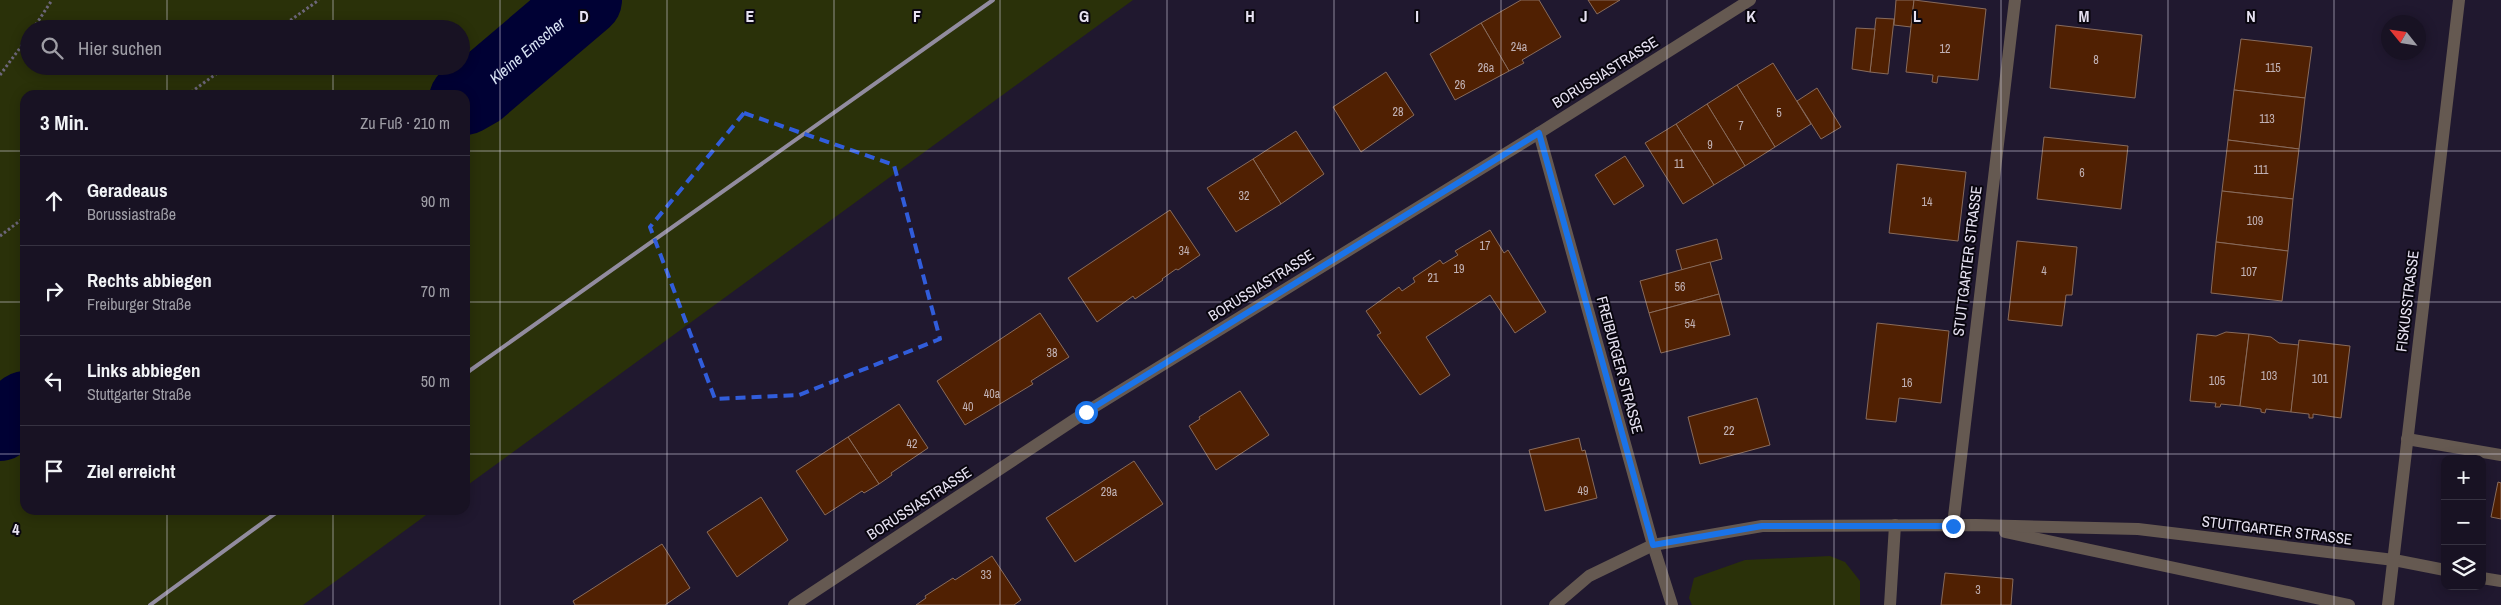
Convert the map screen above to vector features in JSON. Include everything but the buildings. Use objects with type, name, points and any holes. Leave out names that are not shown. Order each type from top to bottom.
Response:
[{"type":"street","name":"BORUSSIASTRASSE","points":[[794,605],[1086,412],[1539,133],[1750,0]]},
{"type":"street","name":"STUTTGARTER STRASSE","points":[[1953,526],[2014,0]]},
{"type":"street","name":"FISKUSSTRASSE","points":[[2388,605],[2459,0]]},
{"type":"street","name":"FREIBURGER STRASSE","points":[[1539,133],[1653,545],[1672,605]]},
{"type":"street","points":[[2407,439],[2501,455]]},
{"type":"street","points":[[1890,605],[1896,525]]},
{"type":"street","name":"STUTTGARTER STRASSE","points":[[1976,525],[2349,605]]},
{"type":"street","name":"STUTTGARTER STRASSE","points":[[1555,605],[1590,576],[1653,545],[1762,526],[1976,525],[2138,529],[2394,560],[2441,569]]},
{"type":"street","points":[[2486,579],[2501,581]]},
{"type":"path","points":[[39,20],[52,0]]},
{"type":"path","points":[[291,20],[319,0]]},
{"type":"path","points":[[0,75],[20,48]]},
{"type":"path","points":[[195,90],[214,75]]},
{"type":"path","points":[[0,236],[20,221]]},
{"type":"highlighted area","points":[[744,113],[894,165],[940,339],[799,395],[715,399],[650,227]]},
{"type":"green space","points":[[0,0],[1133,0],[470,483],[470,90],[20,90],[20,515],[426,515],[303,605],[0,605]]},
{"type":"green space","points":[[1830,556],[1845,562],[1860,581],[1860,605],[1692,605],[1689,598],[1694,578],[1745,560]]},
{"type":"waterway","name":"Kleine Emscher","points":[[470,96],[479,91],[586,0]]},
{"type":"waterway","name":"Kleine Emscher","points":[[0,425],[20,411]]},
{"type":"railway","points":[[470,370],[993,0]]},
{"type":"railway","points":[[150,605],[273,515]]},
{"type":"route","points":[[1086,412],[1539,133],[1653,545],[1762,526],[1953,526]]}]
